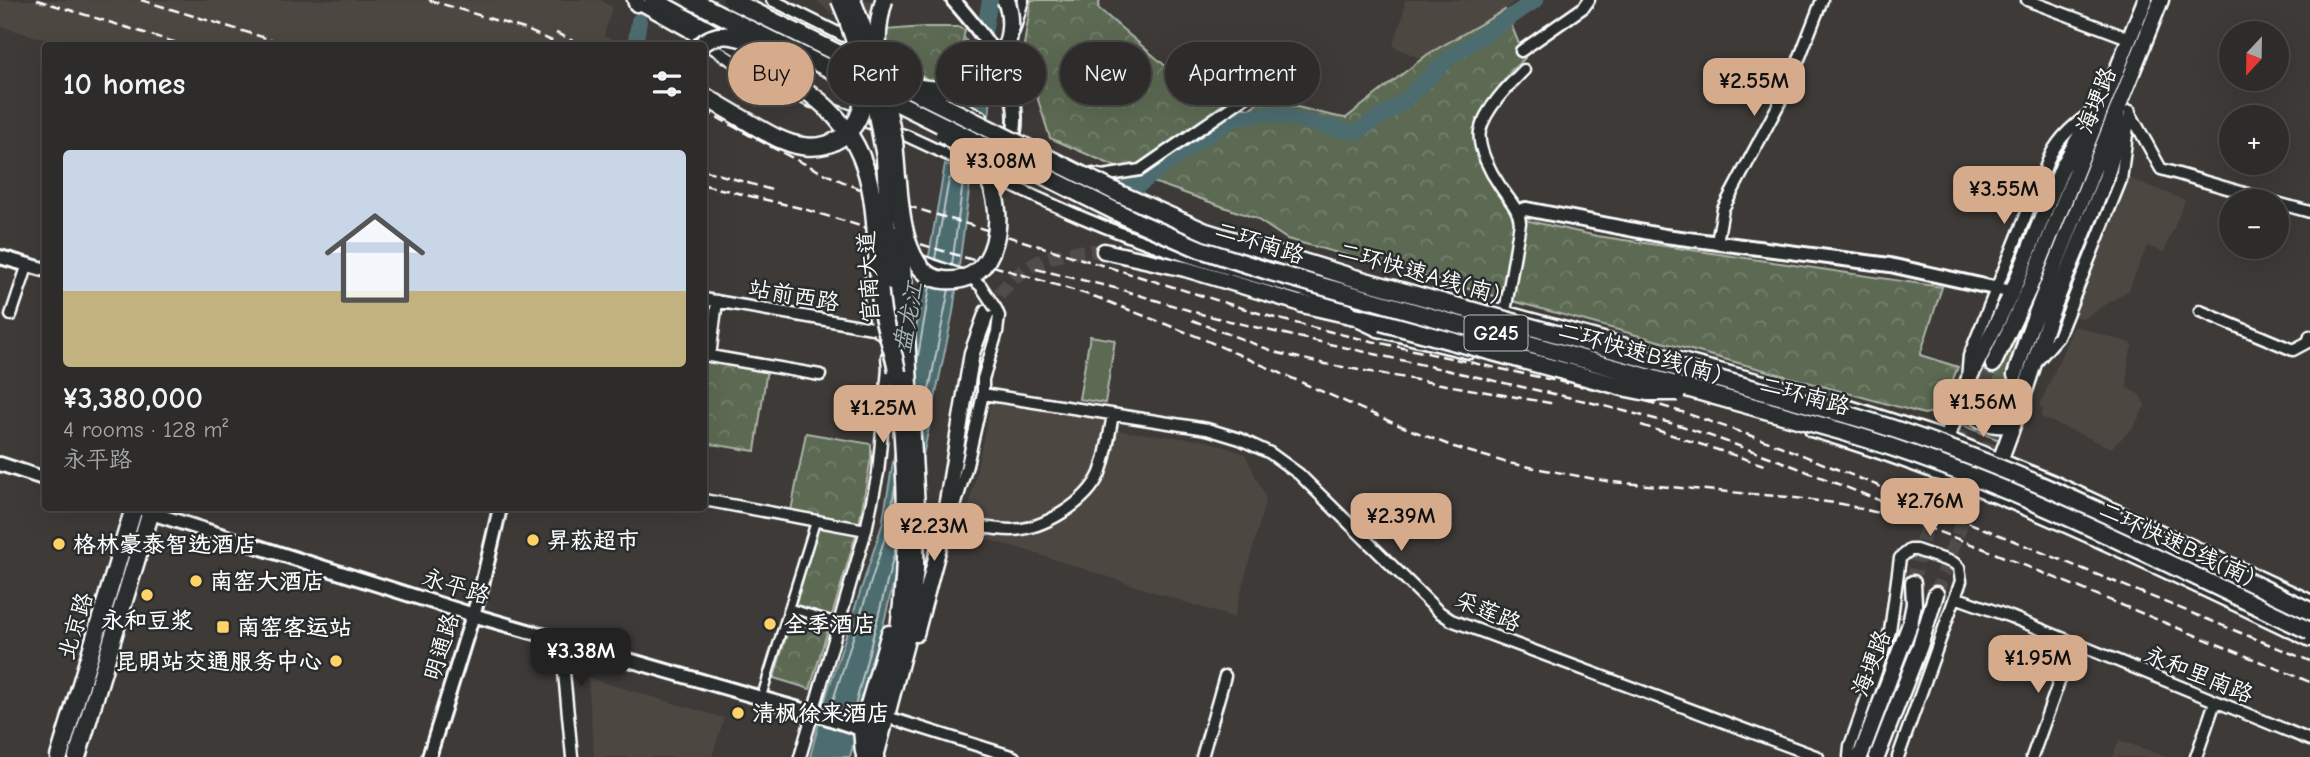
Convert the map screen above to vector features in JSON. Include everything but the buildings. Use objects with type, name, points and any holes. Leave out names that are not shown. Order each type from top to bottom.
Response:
[{"type":"main road","name":"二环快速B线(南)","points":[[694,0],[828,68]]},
{"type":"main road","name":"二环南路","points":[[694,0],[1163,217],[1250,250],[1848,417],[1995,475],[2310,612]]},
{"type":"main road","name":"二环南路","points":[[725,0],[1010,144]]},
{"type":"main road","name":"二环快速A线(南)","points":[[734,0],[828,49]]},
{"type":"main road","name":"官南大道","points":[[839,0],[869,78],[882,143],[897,372],[904,517],[905,651],[881,720]]},
{"type":"main road","name":"官南大道","points":[[853,0],[870,42]]},
{"type":"main road","points":[[879,42],[884,0]]},
{"type":"main road","points":[[922,88],[956,88],[978,80],[998,62],[1009,42],[1011,19],[1006,0]]},
{"type":"main road","name":"海埂路","points":[[1993,365],[2117,107],[2128,38],[2145,0]]},
{"type":"main road","name":"海埂路","points":[[2015,374],[2029,331],[2161,0]]},
{"type":"main road","points":[[640,1],[681,14],[751,55],[818,100],[835,115],[854,142],[864,161],[871,185],[881,305],[897,372]]},
{"type":"main road","points":[[707,98],[792,144],[810,147],[836,141],[855,122],[864,100],[861,60],[849,24]]},
{"type":"main road","points":[[705,42],[712,37],[733,36],[828,70]]},
{"type":"main road","name":"二环快速A线(南)","points":[[922,96],[1120,194],[1206,232],[1303,263],[1918,436],[2023,477],[2310,612]]},
{"type":"main road","name":"官南大道","points":[[881,720],[894,650],[917,556],[898,181],[889,105]]},
{"type":"main road","points":[[898,181],[910,247],[925,272],[939,279],[954,280],[966,277],[982,267],[994,247],[999,219],[995,192],[986,174],[973,158],[935,127],[901,105]]},
{"type":"main road","name":"二环快速B线(南)","points":[[905,105],[1112,211],[1200,249],[1312,284],[1872,440],[1969,474],[2044,506],[2310,629]]},
{"type":"main road","points":[[1941,454],[1967,383],[2012,292],[2062,168],[2085,127],[2117,107]]},
{"type":"main road","points":[[1995,475],[2049,318],[2106,178],[2117,139],[2117,107]]},
{"type":"main road","points":[[1104,251],[1173,266],[1302,304],[1381,322],[1627,388],[1647,392],[1695,393],[1720,398]]},
{"type":"main road","points":[[863,757],[919,626],[934,569],[952,477],[972,354],[991,311]]},
{"type":"main road","points":[[1961,399],[1967,412],[1999,426],[2006,426],[2017,415]]},
{"type":"main road","name":"二环南路","points":[[1995,475],[2310,629]]},
{"type":"main road","name":"北京路","points":[[59,757],[133,511]]},
{"type":"main road","name":"北京路","points":[[77,757],[151,511]]},
{"type":"main road","name":"海埂路","points":[[1860,757],[1910,624],[1914,604],[1913,583]]},
{"type":"main road","name":"海埂路","points":[[1877,757],[1920,646],[1936,594]]},
{"type":"main road","points":[[863,757],[859,729],[887,637],[906,608]]},
{"type":"main road","points":[[876,757],[881,720]]},
{"type":"street","points":[[772,0],[833,29],[1010,144],[1093,174],[1164,208],[1241,238],[1328,265],[1812,394],[1941,454],[2310,600]]},
{"type":"street","points":[[953,0],[985,42]]},
{"type":"street","points":[[1008,42],[1023,0]]},
{"type":"street","points":[[1521,51],[1584,7],[1589,0]]},
{"type":"street","points":[[1717,242],[1723,209],[1789,85],[1822,0]]},
{"type":"street","points":[[2027,0],[2128,38]]},
{"type":"street","points":[[640,1],[703,42]]},
{"type":"street","points":[[707,44],[771,83],[812,102],[907,136],[1070,212],[1162,248],[1328,298],[1346,307],[1368,327],[1544,370],[1708,401],[1833,438],[1941,454]]},
{"type":"street","points":[[1505,312],[1520,223],[1519,211],[1494,177],[1480,143],[1480,132],[1504,89],[1524,70]]},
{"type":"street","points":[[995,178],[1010,144],[1012,105]]},
{"type":"street","points":[[1093,174],[1103,176],[1140,170],[1234,105]]},
{"type":"street","points":[[1967,383],[1969,356],[2056,143],[2075,124],[2117,107],[2161,169],[2230,189]]},
{"type":"street","points":[[2289,206],[2310,212]]},
{"type":"street","points":[[1519,211],[1526,209],[1665,236],[1890,265],[2012,292]]},
{"type":"street","points":[[800,757],[816,714],[866,530],[878,473],[888,369],[871,304],[870,281],[873,270],[883,258],[891,256],[923,261],[976,281],[991,311],[999,316],[952,522],[934,569]]},
{"type":"street","points":[[0,257],[42,269]]},
{"type":"street","points":[[11,315],[28,264]]},
{"type":"street","name":"站前西路","points":[[707,299],[878,329]]},
{"type":"street","points":[[717,301],[707,355],[820,375]]},
{"type":"street","points":[[2200,311],[2293,350],[2308,342],[2310,336]]},
{"type":"street","name":"采莲路","points":[[983,394],[1207,429],[1240,439],[1270,453],[1299,474],[1438,611],[1451,620],[1818,757]]},
{"type":"street","points":[[952,522],[1013,530],[1056,518],[1091,488],[1099,474],[1107,451],[1113,415]]},
{"type":"street","points":[[0,464],[42,478]]},
{"type":"street","points":[[1995,475],[2092,537],[2310,641]]},
{"type":"street","points":[[707,501],[866,530]]},
{"type":"street","name":"永平路","points":[[154,511],[472,615],[816,714],[859,729]]},
{"type":"street","name":"明通路","points":[[429,757],[472,615],[499,511]]},
{"type":"street","points":[[761,698],[816,520]]},
{"type":"street","points":[[1849,757],[1850,746],[1890,631],[1900,558],[1910,550],[1916,550],[1954,563],[1961,574],[1898,757]]},
{"type":"street","name":"永和里南路","points":[[1955,597],[2011,617],[2310,740]]},
{"type":"street","points":[[789,608],[840,623]]},
{"type":"street","points":[[561,641],[572,757]]},
{"type":"street","points":[[2032,757],[2073,643]]},
{"type":"street","points":[[1202,757],[1225,676]]},
{"type":"street","points":[[2196,757],[2215,702]]},
{"type":"street","points":[[881,720],[1014,757]]},
{"type":"shaded area","points":[[0,0],[600,0],[612,7],[604,36],[619,42],[53,42],[0,26]]},
{"type":"shaded area","points":[[816,0],[875,0],[871,24],[833,15]]},
{"type":"shaded area","points":[[1405,0],[1516,0],[1505,10],[1421,59],[1393,46],[1403,16]]},
{"type":"shaded area","points":[[2129,178],[2185,200],[2164,252],[2147,246],[2129,290],[2083,319],[2074,316]]},
{"type":"shaded area","points":[[2074,326],[2133,344],[2128,360],[2127,388],[2140,395],[2145,406],[2133,428],[2111,448],[2041,417],[2044,409],[2039,407]]},
{"type":"shaded area","points":[[991,401],[1105,420],[1105,426],[1122,431],[1207,441],[1245,454],[1266,499],[1234,618],[1016,547],[972,536],[974,518],[967,517]]},
{"type":"shaded area","points":[[588,678],[724,718],[712,757],[594,757]]},
{"type":"shaded area","points":[[2119,740],[2167,757],[2113,757]]},
{"type":"green space","points":[[1031,0],[1100,0],[1098,8],[1138,42],[1060,42],[1060,105],[1151,105],[1151,54],[1165,66],[1165,105],[1231,105],[1249,109],[1255,105],[1288,105],[1346,118],[1428,54],[1505,10],[1525,58],[1488,101],[1475,124],[1477,153],[1512,213],[1529,221],[1597,236],[1942,287],[1920,355],[1958,367],[1940,411],[1924,414],[1287,239],[1255,218],[1139,177],[1050,138],[1040,105],[1046,105],[1046,42],[1024,42]]},
{"type":"green space","points":[[924,27],[958,27],[965,30],[963,42],[936,42],[936,85],[922,76],[922,42],[878,42],[871,31]]},
{"type":"green space","points":[[2019,331],[2009,373],[2025,380],[2006,422],[1971,411],[1970,393],[1984,364],[2000,370]]},
{"type":"green space","points":[[1090,336],[1115,340],[1105,403],[1079,399]]},
{"type":"green space","points":[[707,360],[767,369],[755,451],[707,443]]},
{"type":"green space","points":[[1963,414],[2008,430],[2004,442],[1959,424]]},
{"type":"green space","points":[[806,433],[871,444],[859,525],[810,689],[774,678],[821,518],[791,511]]},
{"type":"water","points":[[970,105],[990,105],[989,115]]},
{"type":"water","points":[[945,164],[971,176],[953,312],[910,518],[850,757],[810,757],[825,700],[882,525]]},
{"type":"waterway","name":"盘龙江","points":[[982,42],[990,0]]},
{"type":"waterway","points":[[1121,185],[1140,184],[1231,120],[1268,113],[1355,133],[1402,103],[1450,57],[1536,0]]},
{"type":"waterway","points":[[636,42],[639,21]]},
{"type":"tunnel","points":[[987,312],[1010,282],[1036,263],[1067,253],[1104,251]]},
{"type":"tunnel","points":[[1913,583],[1919,554],[1945,471],[1993,365]]},
{"type":"tunnel","points":[[1936,594],[2015,375]]},
{"type":"railway","points":[[37,0],[174,42]]},
{"type":"railway","points":[[141,0],[279,42]]},
{"type":"railway","points":[[429,0],[524,29],[555,42]]},
{"type":"railway","points":[[556,33],[575,42]]},
{"type":"railway","points":[[707,112],[815,169],[885,199],[1275,318],[1636,398],[1685,413],[1775,444],[2310,661]]},
{"type":"railway","points":[[707,171],[775,191]]},
{"type":"railway","points":[[707,186],[804,209],[1096,297],[1201,338],[1391,422],[1454,447],[1508,463],[1611,482],[1842,504],[1907,520],[2310,682]]},
{"type":"railway","points":[[1036,269],[1119,289],[1201,314],[1585,401],[1682,426],[1770,457],[1901,509]]},
{"type":"railway","points":[[1192,320],[1278,353],[1325,364],[1556,404]]},
{"type":"railway","points":[[1641,425],[1764,465]]},
{"type":"place","name":"昇菘超市","points":[[533,540]]},
{"type":"place","name":"格林豪泰智选酒店","points":[[59,544]]},
{"type":"place","name":"南窑大酒店","points":[[196,581]]},
{"type":"place","name":"永和豆浆","points":[[147,595]]},
{"type":"place","name":"全季酒店","points":[[770,624]]},
{"type":"place","name":"南窑客运站","points":[[223,627]]},
{"type":"place","name":"昆明站交通服务中心","points":[[336,661]]},
{"type":"place","name":"清枫徐来酒店","points":[[738,713]]}]
